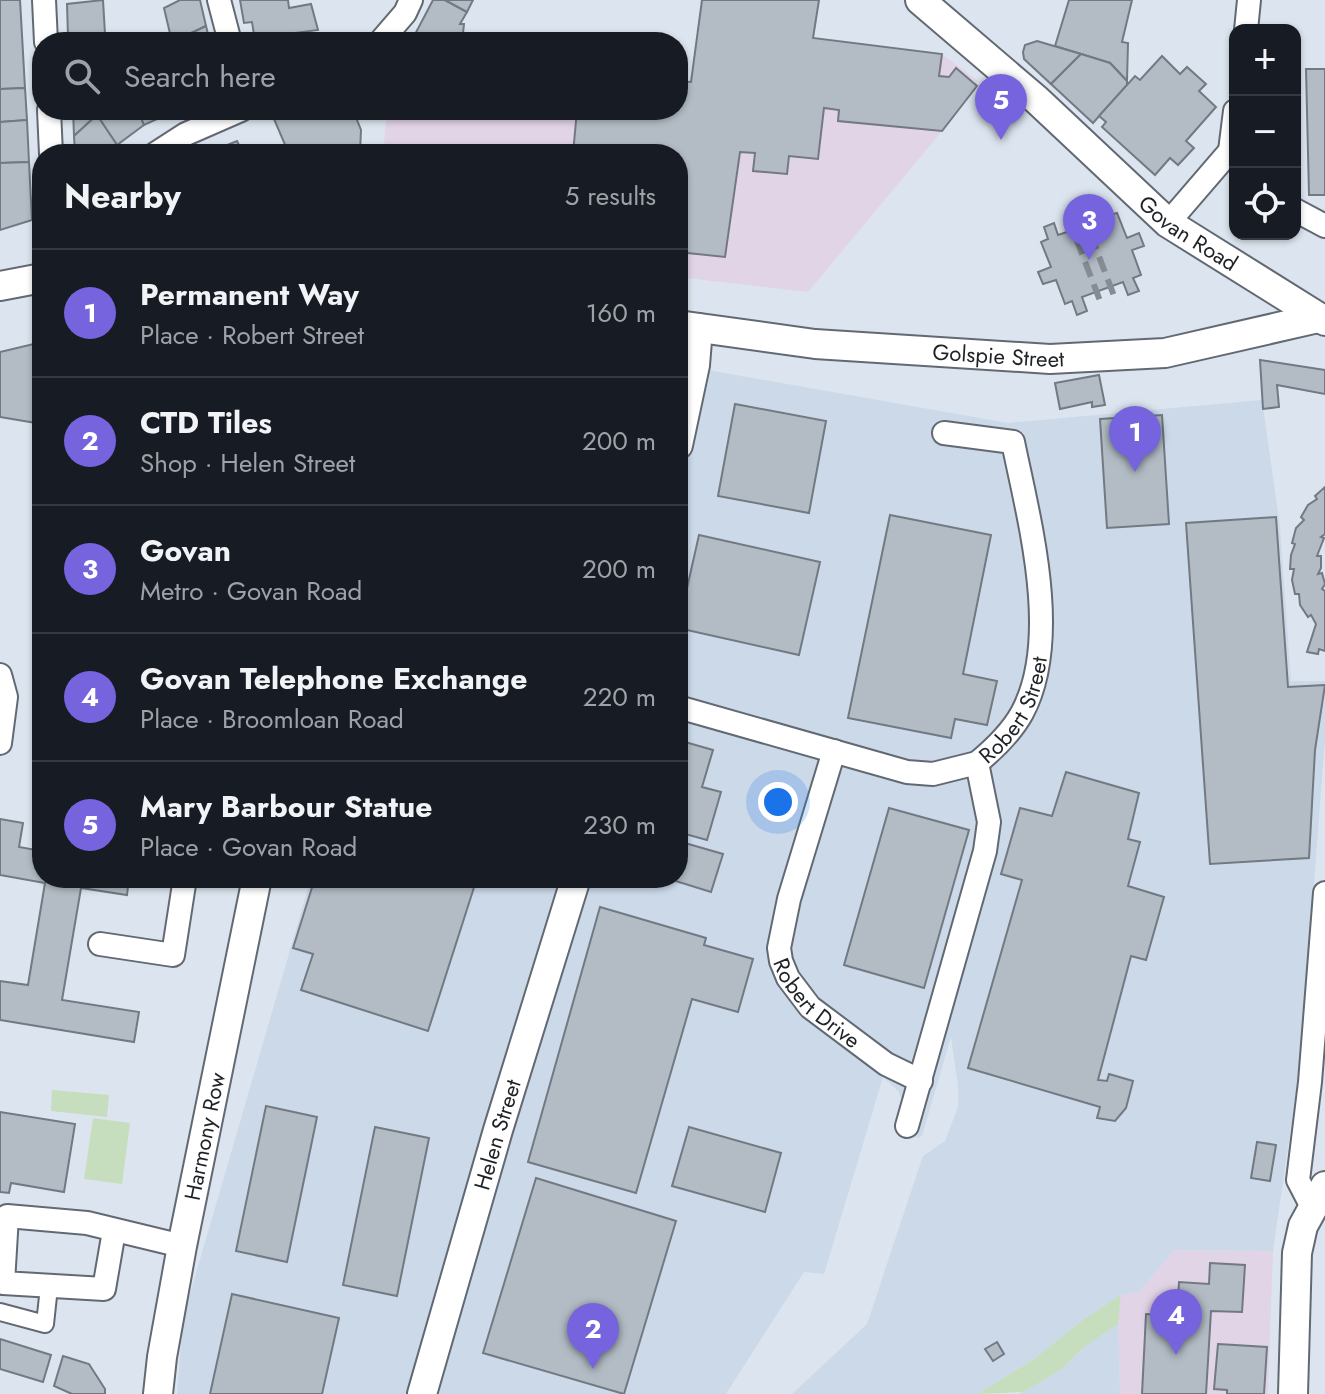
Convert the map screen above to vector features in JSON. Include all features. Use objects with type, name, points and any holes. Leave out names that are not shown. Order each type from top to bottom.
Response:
[{"type":"street","points":[[44,0],[46,32]]},
{"type":"street","points":[[219,0],[227,32]]},
{"type":"street","points":[[389,32],[405,13],[411,0]]},
{"type":"street","name":"Govan Road","points":[[920,0],[1037,100],[1168,223],[1321,319]]},
{"type":"street","points":[[1247,24],[1249,0]]},
{"type":"street","points":[[49,120],[51,144]]},
{"type":"street","points":[[170,144],[218,120]]},
{"type":"street","points":[[1168,223],[1229,156]]},
{"type":"street","points":[[1301,213],[1325,226]]},
{"type":"street","points":[[0,286],[32,280]]},
{"type":"street","name":"Golspie Street","points":[[688,326],[815,344],[1008,358],[1063,358],[1165,353],[1321,319]]},
{"type":"street","points":[[688,326],[695,365],[688,398]]},
{"type":"street","name":"Robert Street","points":[[907,1126],[985,851],[989,822],[977,763],[997,746],[1023,712],[1037,667],[1041,629],[1041,598],[1013,442],[944,433]]},
{"type":"street","points":[[0,675],[6,697],[0,743]]},
{"type":"street","points":[[688,710],[907,772],[933,774],[977,763]]},
{"type":"street","name":"Robert Drive","points":[[834,751],[789,899],[779,948],[781,961],[788,978],[810,1007],[886,1064],[921,1081]]},
{"type":"street","points":[[100,944],[173,955],[183,888]]},
{"type":"street","name":"Harmony Row","points":[[158,1394],[182,1246],[255,888]]},
{"type":"street","name":"Helen Street","points":[[422,1394],[498,1130],[573,888]]},
{"type":"street","points":[[1293,1394],[1297,1253],[1303,1226],[1318,1196],[1298,1180],[1318,1084],[1325,893]]},
{"type":"street","points":[[114,1231],[104,1289],[3,1283],[7,1216],[87,1223],[182,1246]]},
{"type":"street","points":[[0,1312],[45,1324],[49,1287]]},
{"type":"shaded area","points":[[702,0],[819,0],[814,38],[942,54],[978,81],[942,131],[808,292],[688,278],[688,144],[384,144],[386,120],[688,120],[688,82],[691,82]]},
{"type":"shaded area","points":[[708,370],[1008,423],[1262,400],[1280,527],[1291,681],[1325,681],[1325,738],[1301,1058],[1273,1251],[1174,1250],[1139,1292],[1121,1295],[1084,1319],[1034,1359],[978,1394],[792,1394],[867,1324],[923,1156],[945,1141],[958,1107],[951,1037],[922,1136],[918,1138],[896,1127],[902,1100],[898,1091],[883,1077],[824,1274],[804,1272],[726,1394],[177,1394],[183,1318],[308,888],[688,888],[688,390],[692,391]]},
{"type":"shaded area","points":[[1174,1250],[1273,1251],[1268,1394],[1120,1394],[1118,1324],[1121,1295],[1139,1292]]},
{"type":"shaded area","points":[[1118,1324],[1120,1394],[1019,1394],[1062,1369],[1083,1348]]},
{"type":"green space","points":[[52,1090],[109,1095],[107,1117],[51,1111]]},
{"type":"green space","points":[[93,1118],[130,1123],[122,1184],[84,1179]]},
{"type":"green space","points":[[1121,1295],[1118,1324],[1083,1348],[1062,1369],[1023,1392],[978,1394],[1034,1359],[1084,1319]]},
{"type":"building","points":[[0,0],[20,0],[25,88],[0,89]]},
{"type":"building","points":[[103,0],[105,32],[68,32],[67,4]]},
{"type":"building","points":[[180,0],[200,0],[206,26],[193,32],[170,32],[164,8]]},
{"type":"building","points":[[240,0],[288,0],[289,8],[311,4],[318,30],[254,32],[252,22],[244,23]]},
{"type":"building","points":[[433,0],[445,0],[467,12],[460,24],[464,24],[463,32],[416,32]]},
{"type":"building","points":[[445,0],[473,0],[467,12]]},
{"type":"building","points":[[702,0],[819,0],[813,38],[942,54],[939,76],[949,77],[956,68],[977,86],[942,131],[838,121],[839,110],[824,108],[818,159],[789,156],[787,174],[753,171],[755,153],[740,152],[725,257],[688,253],[688,144],[574,144],[576,120],[688,120],[688,82],[691,82]]},
{"type":"building","points":[[1069,0],[1132,0],[1122,42],[1128,43],[1127,81],[1110,63],[1055,46]]},
{"type":"building","points":[[206,26],[208,32],[194,32]]},
{"type":"building","points":[[1037,41],[1081,54],[1051,84],[1024,59],[1025,45]]},
{"type":"building","points":[[1081,54],[1110,63],[1127,81],[1127,85],[1093,123],[1051,84]]},
{"type":"building","points":[[1162,56],[1180,74],[1187,67],[1206,84],[1199,91],[1216,107],[1186,141],[1194,148],[1178,165],[1170,158],[1155,175],[1102,127],[1106,122],[1099,116],[1135,76],[1140,80]]},
{"type":"building","points":[[1306,69],[1325,69],[1325,195],[1309,195]]},
{"type":"building","points":[[25,88],[27,120],[0,122],[0,89]]},
{"type":"building","points":[[27,120],[29,162],[0,163],[0,122]]},
{"type":"building","points":[[73,120],[91,120],[74,136]]},
{"type":"building","points":[[92,120],[100,120],[116,144],[74,144],[74,136]]},
{"type":"building","points":[[100,120],[142,120],[144,125],[116,144]]},
{"type":"building","points":[[274,120],[357,120],[361,130],[360,144],[285,144]]},
{"type":"building","points":[[29,162],[32,220],[0,230],[0,163]]},
{"type":"building","points":[[1105,204],[1110,215],[1117,213],[1127,238],[1139,233],[1144,246],[1132,250],[1141,275],[1133,278],[1139,291],[1128,295],[1123,282],[1082,297],[1087,311],[1077,315],[1072,301],[1065,304],[1056,280],[1043,284],[1038,272],[1051,267],[1041,242],[1048,239],[1044,227],[1054,223],[1058,235],[1070,231],[1100,219],[1095,207]]},
{"type":"building","points":[[32,344],[32,422],[0,417],[0,352]]},
{"type":"building","points":[[1260,360],[1325,370],[1325,394],[1277,385],[1279,407],[1263,409]]},
{"type":"building","points":[[1099,375],[1105,405],[1092,407],[1092,402],[1060,409],[1055,383]]},
{"type":"building","points":[[735,404],[826,421],[809,513],[718,496]]},
{"type":"building","points":[[1162,415],[1169,524],[1107,528],[1100,419]]},
{"type":"building","points":[[1325,487],[1325,534],[1321,537],[1324,538],[1317,556],[1321,556],[1318,574],[1322,573],[1325,584],[1322,589],[1325,591],[1325,651],[1319,649],[1318,654],[1307,652],[1316,624],[1300,605],[1299,594],[1295,594],[1292,580],[1294,569],[1290,569],[1296,528],[1304,520],[1301,517],[1308,505],[1317,499],[1315,496]]},
{"type":"building","points":[[890,515],[991,535],[963,674],[997,681],[987,725],[955,719],[951,738],[848,718]]},
{"type":"building","points":[[1276,517],[1288,687],[1325,685],[1315,750],[1309,858],[1210,864],[1186,523]]},
{"type":"building","points":[[699,535],[820,562],[799,655],[688,630],[688,584]]},
{"type":"building","points":[[688,743],[713,750],[702,787],[721,792],[707,840],[688,835]]},
{"type":"building","points":[[1066,772],[1139,793],[1128,839],[1140,842],[1128,886],[1164,897],[1146,960],[1131,956],[1098,1080],[1107,1081],[1109,1074],[1133,1081],[1126,1108],[1115,1121],[1097,1118],[1100,1107],[968,1068],[1022,880],[1001,874],[1020,808],[1052,816]]},
{"type":"building","points":[[889,808],[969,830],[924,988],[844,965]]},
{"type":"building","points":[[0,819],[23,823],[19,847],[32,849],[32,881],[0,875]]},
{"type":"building","points":[[688,844],[723,854],[711,892],[688,885]]},
{"type":"building","points":[[44,888],[81,888],[62,1000],[139,1012],[134,1042],[0,1020],[0,981],[28,985]]},
{"type":"building","points":[[81,888],[128,888],[127,895]]},
{"type":"building","points":[[312,888],[474,888],[428,1031],[301,990],[313,954],[293,948]]},
{"type":"building","points":[[600,907],[706,938],[704,945],[753,959],[738,1012],[692,999],[636,1193],[528,1162]]},
{"type":"building","points":[[266,1106],[317,1117],[287,1262],[236,1251]]},
{"type":"building","points":[[0,1112],[75,1124],[64,1192],[11,1183],[9,1193],[0,1192]]},
{"type":"building","points":[[375,1127],[429,1138],[397,1296],[343,1285]]},
{"type":"building","points":[[689,1127],[781,1153],[765,1212],[672,1186]]},
{"type":"building","points":[[1257,1142],[1276,1145],[1270,1181],[1251,1178]]},
{"type":"building","points":[[536,1178],[676,1221],[624,1394],[483,1353]]},
{"type":"building","points":[[1210,1263],[1245,1265],[1242,1312],[1211,1311],[1206,1394],[1142,1394],[1146,1314],[1177,1316],[1179,1282],[1209,1284]]},
{"type":"building","points":[[232,1294],[339,1318],[322,1394],[210,1394]]},
{"type":"building","points":[[0,1339],[51,1355],[43,1382],[0,1369]]},
{"type":"building","points":[[997,1342],[1004,1354],[993,1361],[985,1349]]},
{"type":"building","points":[[1218,1344],[1267,1347],[1264,1394],[1227,1394],[1227,1390],[1214,1389]]},
{"type":"building","points":[[63,1356],[89,1364],[105,1394],[72,1394],[54,1386]]},
{"type":"railway","points":[[1082,212],[1116,301]]},
{"type":"railway","points":[[1068,217],[1102,306]]},
{"type":"place","name":"Mary Barbour Statue","points":[[1001,140]]},
{"type":"place","name":"Govan","points":[[1089,260]]},
{"type":"place","name":"Permanent Way","points":[[1135,472]]},
{"type":"place","name":"Govan Telephone Exchange","points":[[1176,1355]]},
{"type":"place","name":"CTD Tiles","points":[[593,1369]]}]
